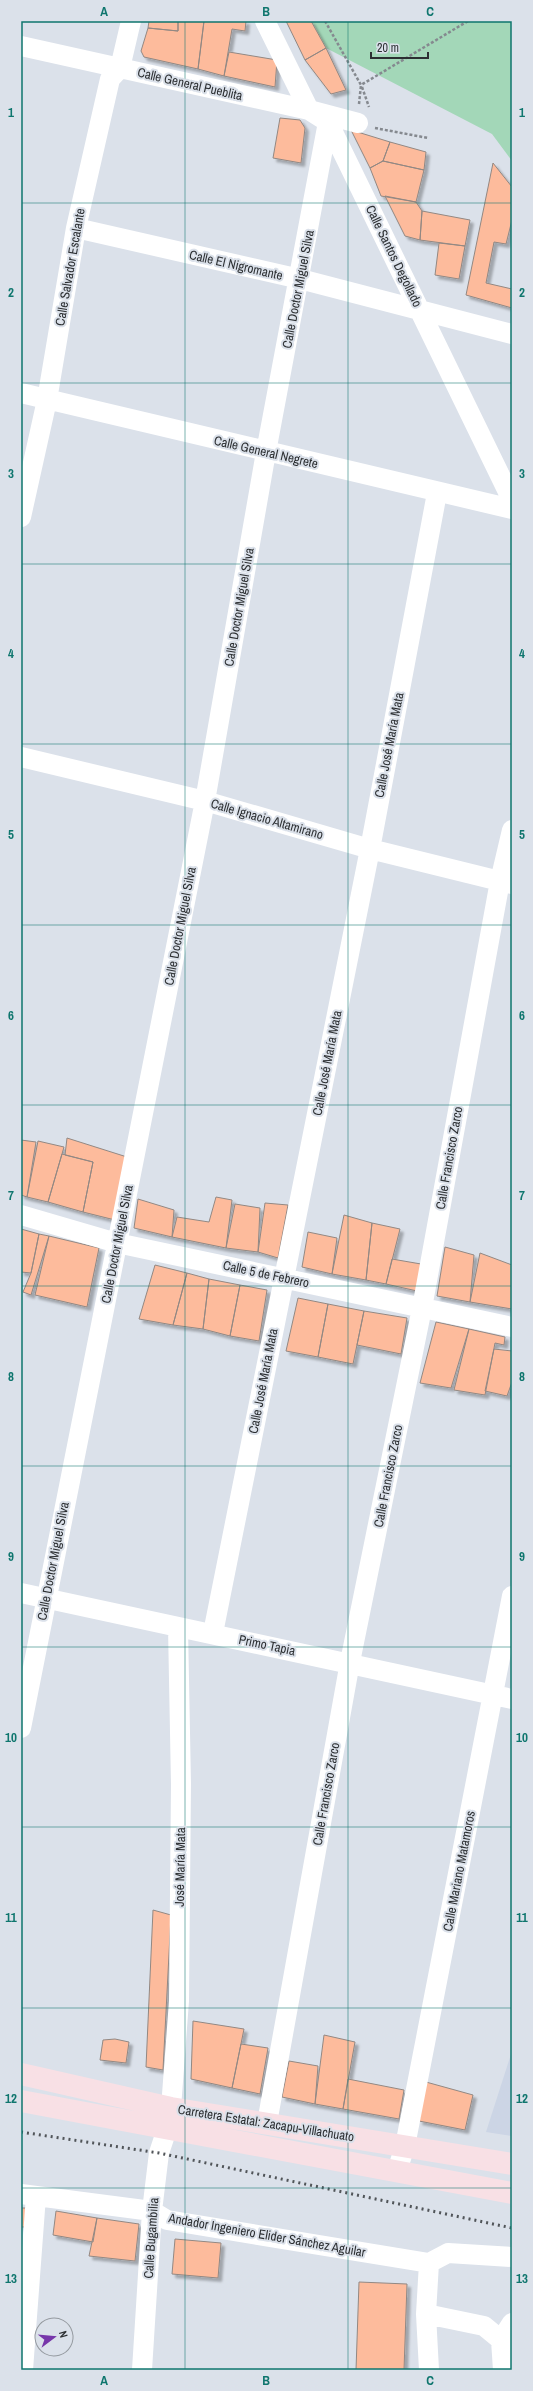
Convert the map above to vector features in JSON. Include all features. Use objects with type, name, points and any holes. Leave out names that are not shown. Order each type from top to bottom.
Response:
[{"type":"main road","name":"Carretera Estatal: Zacapu-Villachuato","points":[[21,2074],[171,2108],[512,2164]]},
{"type":"main road","points":[[21,2101],[512,2193]]},
{"type":"street","name":"Calle Salvador Escalante","points":[[21,517],[47,400],[76,228],[110,79],[120,68],[131,21]]},
{"type":"street","points":[[266,21],[310,110]]},
{"type":"street","name":"Calle General Pueblita","points":[[21,46],[310,110],[358,123]]},
{"type":"street","name":"Calle Santos Degollado","points":[[310,110],[328,122],[422,312],[512,500]]},
{"type":"street","name":"Calle Doctor Miguel Silva","points":[[21,1728],[45,1599],[205,801],[266,452],[300,279],[328,122]]},
{"type":"street","name":"Calle El Nigromante","points":[[76,228],[300,279],[422,312],[512,334]]},
{"type":"street","name":"Calle General Negrete","points":[[21,394],[512,510]]},
{"type":"street","name":"Calle José María Mata","points":[[213,1634],[370,848],[437,493]]},
{"type":"street","name":"Calle Ignacio Altamirano","points":[[21,757],[205,801],[370,848],[506,882]]},
{"type":"street","name":"Calle Francisco Zarco","points":[[266,2123],[350,1662],[506,882],[512,830]]},
{"type":"street","name":"Calle 5 de Febrero","points":[[21,1215],[117,1243],[512,1327]]},
{"type":"street","name":"Primo Tapia","points":[[21,1593],[350,1662],[503,1697]]},
{"type":"street","name":"Calle Mariano Matamoros","points":[[398,2171],[405,2146],[503,1697],[512,1596]]},
{"type":"street","name":"José María Mata","points":[[171,2108],[178,2001],[181,1784],[178,1627]]},
{"type":"street","name":"Calle Bugambilia","points":[[142,2370],[152,2212],[159,2153],[167,2129],[171,2108]]},
{"type":"street","points":[[23,2370],[28,2195]]},
{"type":"street","name":"Andador Ingeniero Elider Sánchez Aguilar","points":[[28,2195],[152,2212],[167,2220],[429,2263]]},
{"type":"street","points":[[429,2370],[426,2314],[429,2263],[448,2253],[512,2257]]},
{"type":"street","points":[[426,2314],[484,2326],[507,2341]]},
{"type":"street","points":[[503,2370],[507,2341],[512,2323]]},
{"type":"street","points":[[507,2341],[507,2370]]},
{"type":"path","points":[[325,21],[361,85],[468,21]]},
{"type":"path","points":[[358,123],[428,138]]},
{"type":"shaded area","points":[[512,2051],[512,2136],[486,2132]]},
{"type":"green space","points":[[311,21],[512,21],[512,161],[492,134],[326,48]]},
{"type":"building","points":[[149,21],[178,21],[178,31],[148,28]]},
{"type":"building","points":[[178,21],[204,21],[198,69],[144,57],[141,51],[148,28],[178,31]]},
{"type":"building","points":[[204,21],[246,21],[245,31],[232,29],[224,76],[198,69]]},
{"type":"building","points":[[286,21],[311,21],[326,48],[305,60]]},
{"type":"building","points":[[326,48],[346,90],[331,94],[305,60]]},
{"type":"building","points":[[229,52],[277,60],[275,87],[224,76]]},
{"type":"building","points":[[280,118],[300,120],[305,128],[301,163],[273,158]]},
{"type":"building","points":[[351,130],[390,142],[383,161],[370,168]]},
{"type":"building","points":[[390,142],[426,152],[424,170],[383,161]]},
{"type":"building","points":[[383,161],[424,170],[416,202],[381,196],[370,168]]},
{"type":"building","points":[[493,163],[512,187],[512,220],[506,244],[494,242],[486,283],[512,289],[512,308],[466,295]]},
{"type":"building","points":[[385,196],[416,202],[422,211],[420,240],[405,236]]},
{"type":"building","points":[[422,211],[470,220],[465,246],[420,240]]},
{"type":"building","points":[[439,243],[465,246],[459,279],[435,275]]},
{"type":"building","points":[[67,1138],[127,1157],[115,1220],[83,1212],[93,1162],[65,1155]]},
{"type":"building","points":[[21,1140],[36,1142],[27,1197],[21,1195]]},
{"type":"building","points":[[38,1141],[64,1147],[48,1202],[27,1197]]},
{"type":"building","points":[[62,1154],[93,1162],[83,1212],[48,1202]]},
{"type":"building","points":[[216,1197],[232,1200],[226,1248],[172,1237],[177,1217],[209,1222]]},
{"type":"building","points":[[138,1199],[174,1210],[172,1237],[134,1228]]},
{"type":"building","points":[[265,1203],[288,1205],[278,1258],[258,1252]]},
{"type":"building","points":[[235,1204],[260,1208],[258,1252],[226,1248]]},
{"type":"building","points":[[344,1215],[372,1223],[366,1280],[332,1274]]},
{"type":"building","points":[[372,1223],[400,1229],[386,1284],[366,1280]]},
{"type":"building","points":[[21,1229],[39,1234],[31,1273],[21,1272]]},
{"type":"building","points":[[308,1232],[337,1238],[332,1274],[302,1267]]},
{"type":"building","points":[[39,1234],[49,1236],[31,1295],[23,1292],[31,1273]]},
{"type":"building","points":[[49,1236],[99,1248],[87,1307],[35,1295]]},
{"type":"building","points":[[445,1247],[474,1255],[470,1302],[437,1296]]},
{"type":"building","points":[[480,1253],[512,1265],[512,1309],[470,1302]]},
{"type":"building","points":[[392,1259],[421,1264],[417,1291],[386,1284]]},
{"type":"building","points":[[155,1265],[187,1273],[173,1325],[139,1319]]},
{"type":"building","points":[[187,1273],[209,1279],[203,1329],[173,1325]]},
{"type":"building","points":[[209,1279],[240,1285],[230,1336],[203,1329]]},
{"type":"building","points":[[240,1285],[267,1290],[259,1341],[230,1336]]},
{"type":"building","points":[[298,1298],[328,1304],[318,1357],[286,1351]]},
{"type":"building","points":[[328,1304],[364,1311],[353,1364],[318,1357]]},
{"type":"building","points":[[364,1311],[407,1318],[401,1354],[357,1345]]},
{"type":"building","points":[[436,1322],[469,1329],[451,1388],[420,1383]]},
{"type":"building","points":[[469,1329],[505,1337],[504,1345],[495,1343],[485,1395],[454,1390]]},
{"type":"building","points":[[494,1349],[512,1351],[512,1382],[507,1396],[485,1391]]},
{"type":"building","points":[[153,1910],[171,1915],[163,2070],[146,2067]]},
{"type":"building","points":[[193,2021],[244,2029],[232,2088],[191,2079]]},
{"type":"building","points":[[324,2035],[355,2042],[343,2109],[315,2104]]},
{"type":"building","points":[[115,2039],[129,2042],[126,2063],[100,2060],[103,2040]]},
{"type":"building","points":[[241,2044],[268,2048],[260,2094],[232,2088]]},
{"type":"building","points":[[289,2061],[318,2066],[315,2104],[282,2097]]},
{"type":"building","points":[[348,2079],[404,2090],[399,2119],[343,2109]]},
{"type":"building","points":[[426,2082],[473,2095],[465,2130],[419,2121]]},
{"type":"building","points":[[21,2208],[26,2208],[25,2227],[21,2227]]},
{"type":"building","points":[[56,2211],[97,2218],[93,2242],[53,2235]]},
{"type":"building","points":[[97,2218],[139,2224],[135,2261],[89,2256]]},
{"type":"building","points":[[175,2239],[221,2243],[218,2278],[172,2274]]},
{"type":"building","points":[[359,2282],[407,2284],[404,2370],[356,2370]]},
{"type":"railway","points":[[21,2132],[159,2153],[512,2228]]}]
